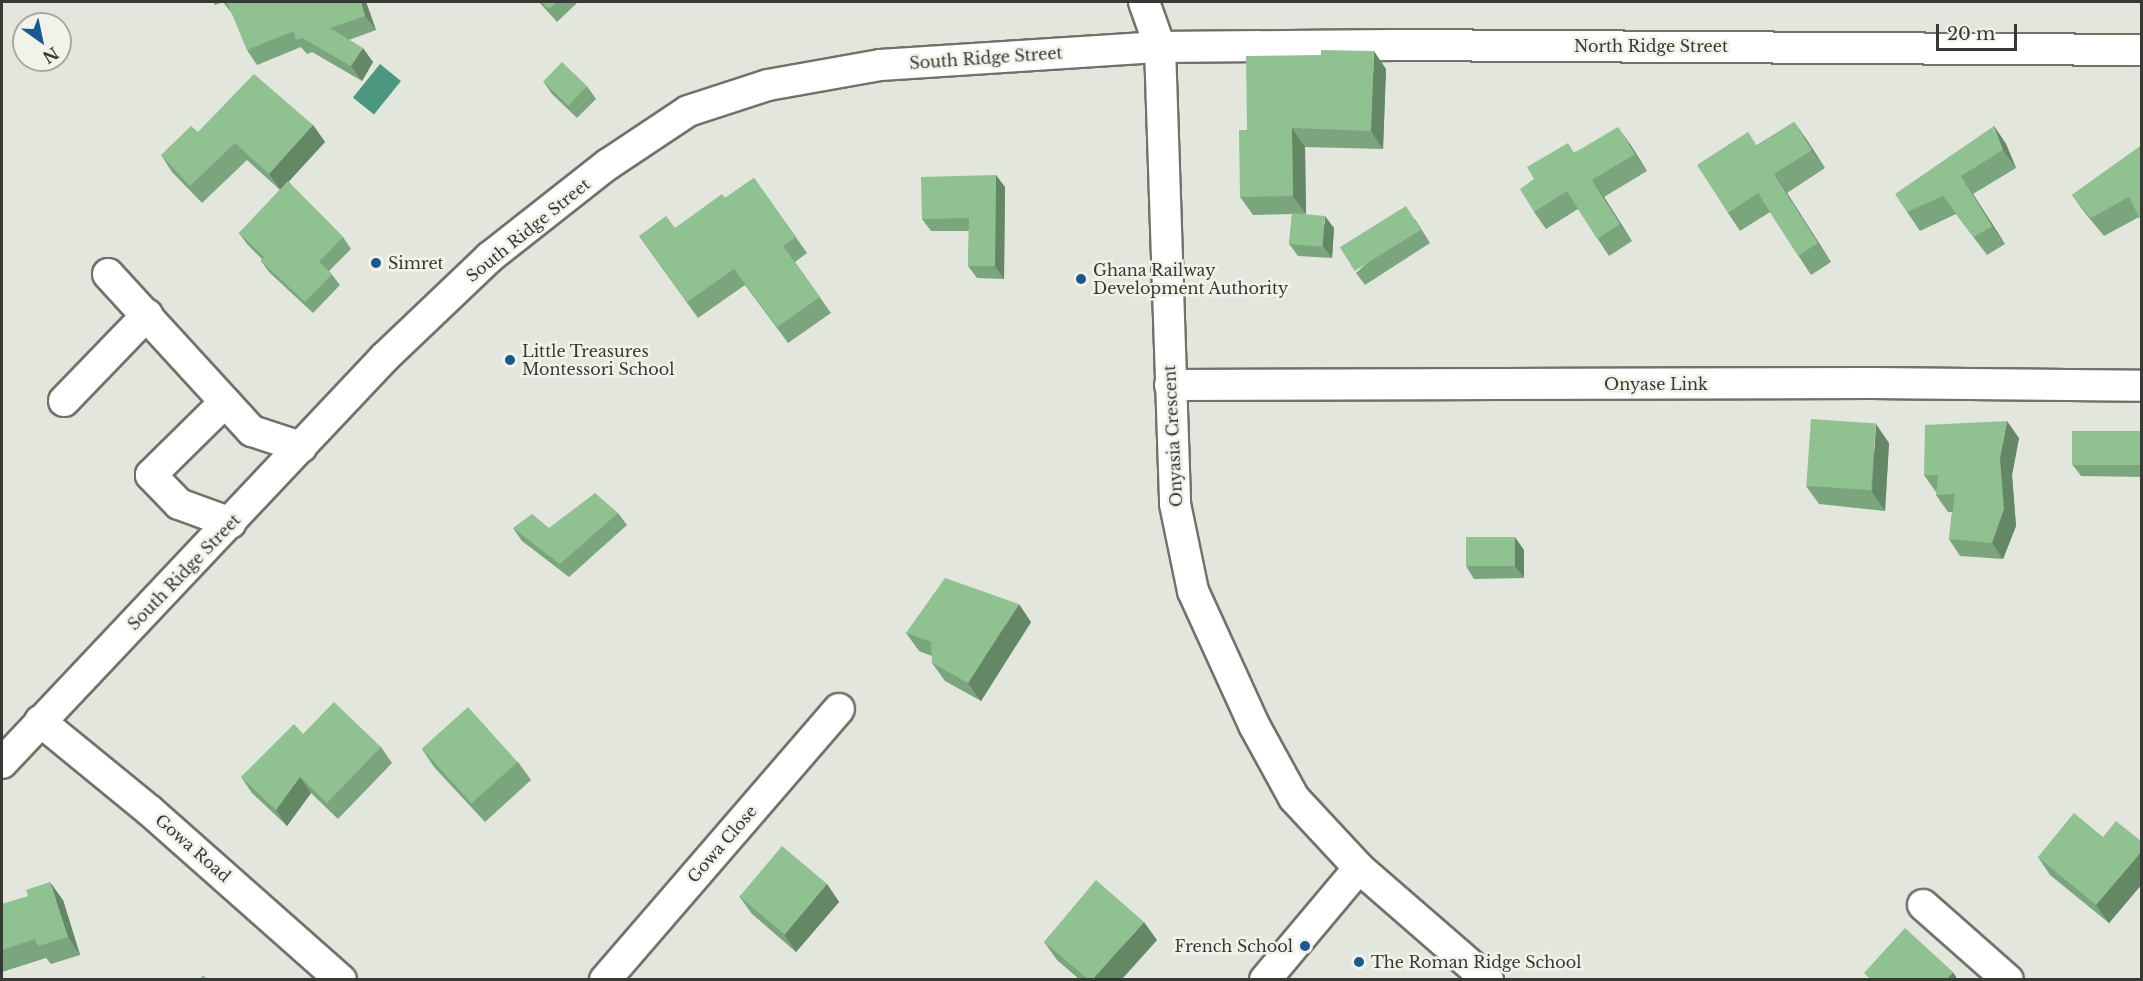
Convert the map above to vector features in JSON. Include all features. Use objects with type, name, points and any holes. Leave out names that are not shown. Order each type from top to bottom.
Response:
[{"type":"street","name":"Onyasia Crescent","points":[[1144,2],[1160,47],[1175,504],[1193,591],[1249,716],[1294,798],[1359,868],[1488,980]]},
{"type":"street","name":"North Ridge Street","points":[[1160,47],[1466,45],[2142,50]]},
{"type":"street","name":"South Ridge Street","points":[[6,750],[40,722],[231,523],[385,357],[490,256],[607,165],[688,111],[768,84],[880,65],[1160,47]]},
{"type":"street","points":[[108,274],[252,431],[301,447]]},
{"type":"street","points":[[64,401],[147,315]]},
{"type":"street","name":"Onyase Link","points":[[1170,385],[1872,383],[2142,386]]},
{"type":"street","points":[[225,402],[151,475],[179,504],[231,523]]},
{"type":"street","name":"Gowa Close","points":[[605,980],[840,709]]},
{"type":"street","name":"Gowa Road","points":[[40,722],[150,811],[341,980]]},
{"type":"street","points":[[1265,980],[1359,868]]},
{"type":"street","points":[[1923,905],[2008,980]]},
{"type":"shaded area","points":[[380,64],[401,81],[374,114],[353,97]]},
{"type":"building","points":[[227,2],[361,2],[365,16],[330,28],[363,48],[351,66],[302,38],[296,40],[294,31],[247,50]]},
{"type":"building","points":[[541,2],[557,2],[549,9]]},
{"type":"building","points":[[1321,50],[1374,51],[1371,131],[1292,128],[1293,196],[1240,197],[1239,130],[1247,130],[1246,56],[1321,55]]},
{"type":"building","points":[[562,62],[587,86],[568,106],[543,81]]},
{"type":"building","points":[[254,74],[313,125],[269,174],[235,143],[190,186],[161,155],[191,126],[198,132]]},
{"type":"building","points":[[1794,122],[1812,150],[1774,174],[1818,243],[1798,256],[1758,193],[1728,213],[1697,165],[1748,132],[1757,146]]},
{"type":"building","points":[[1994,126],[2003,150],[1961,176],[1992,226],[1974,237],[1943,196],[1907,212],[1895,194]]},
{"type":"building","points":[[1618,127],[1635,154],[1592,180],[1620,224],[1597,239],[1567,191],[1534,212],[1520,189],[1534,179],[1527,167],[1568,143],[1574,153]]},
{"type":"building","points":[[2142,145],[2142,223],[2129,197],[2091,218],[2072,195]]},
{"type":"building","points":[[996,175],[995,266],[968,266],[969,218],[922,219],[921,177]]},
{"type":"building","points":[[754,178],[796,237],[783,246],[820,297],[777,327],[734,269],[687,302],[639,236],[666,216],[675,228],[722,194],[725,198]]},
{"type":"building","points":[[288,181],[343,237],[319,262],[332,274],[305,302],[261,261],[264,257],[239,233]]},
{"type":"building","points":[[1406,206],[1421,230],[1355,271],[1340,247]]},
{"type":"building","points":[[1292,213],[1325,216],[1322,247],[1289,244]]},
{"type":"building","points":[[1811,419],[1876,424],[1871,490],[1806,486]]},
{"type":"building","points":[[2007,421],[2000,458],[2004,509],[1992,543],[1949,539],[1955,494],[1936,495],[1938,475],[1924,475],[1925,425]]},
{"type":"building","points":[[2072,431],[2142,431],[2142,465],[2072,465]]},
{"type":"building","points":[[595,493],[618,513],[560,564],[513,528],[532,514],[549,528]]},
{"type":"building","points":[[1466,537],[1515,537],[1515,566],[1466,566]]},
{"type":"building","points":[[945,578],[1019,604],[968,683],[932,663],[931,642],[906,633]]},
{"type":"building","points":[[334,702],[381,747],[327,803],[300,777],[276,810],[241,777],[294,724],[303,734]]},
{"type":"building","points":[[468,707],[518,762],[471,803],[422,748]]},
{"type":"building","points":[[2074,813],[2103,837],[2116,821],[2142,842],[2142,851],[2096,905],[2038,857]]},
{"type":"building","points":[[782,846],[827,884],[785,934],[740,897]]},
{"type":"building","points":[[1096,880],[1144,922],[1092,980],[1089,980],[1044,942]]},
{"type":"building","points":[[50,882],[68,937],[38,946],[35,939],[2,950],[2,904],[28,896],[26,890]]},
{"type":"building","points":[[1905,928],[1953,972],[1946,980],[1871,980],[1864,973]]},
{"type":"place","name":"Simret","points":[[376,263]]},
{"type":"place","name":"Ghana Railway Development Authority","points":[[1081,279]]},
{"type":"place","name":"Little Treasures Montessori School","points":[[510,360]]},
{"type":"place","name":"French School","points":[[1305,946]]},
{"type":"place","name":"The Roman Ridge School","points":[[1359,962]]}]
